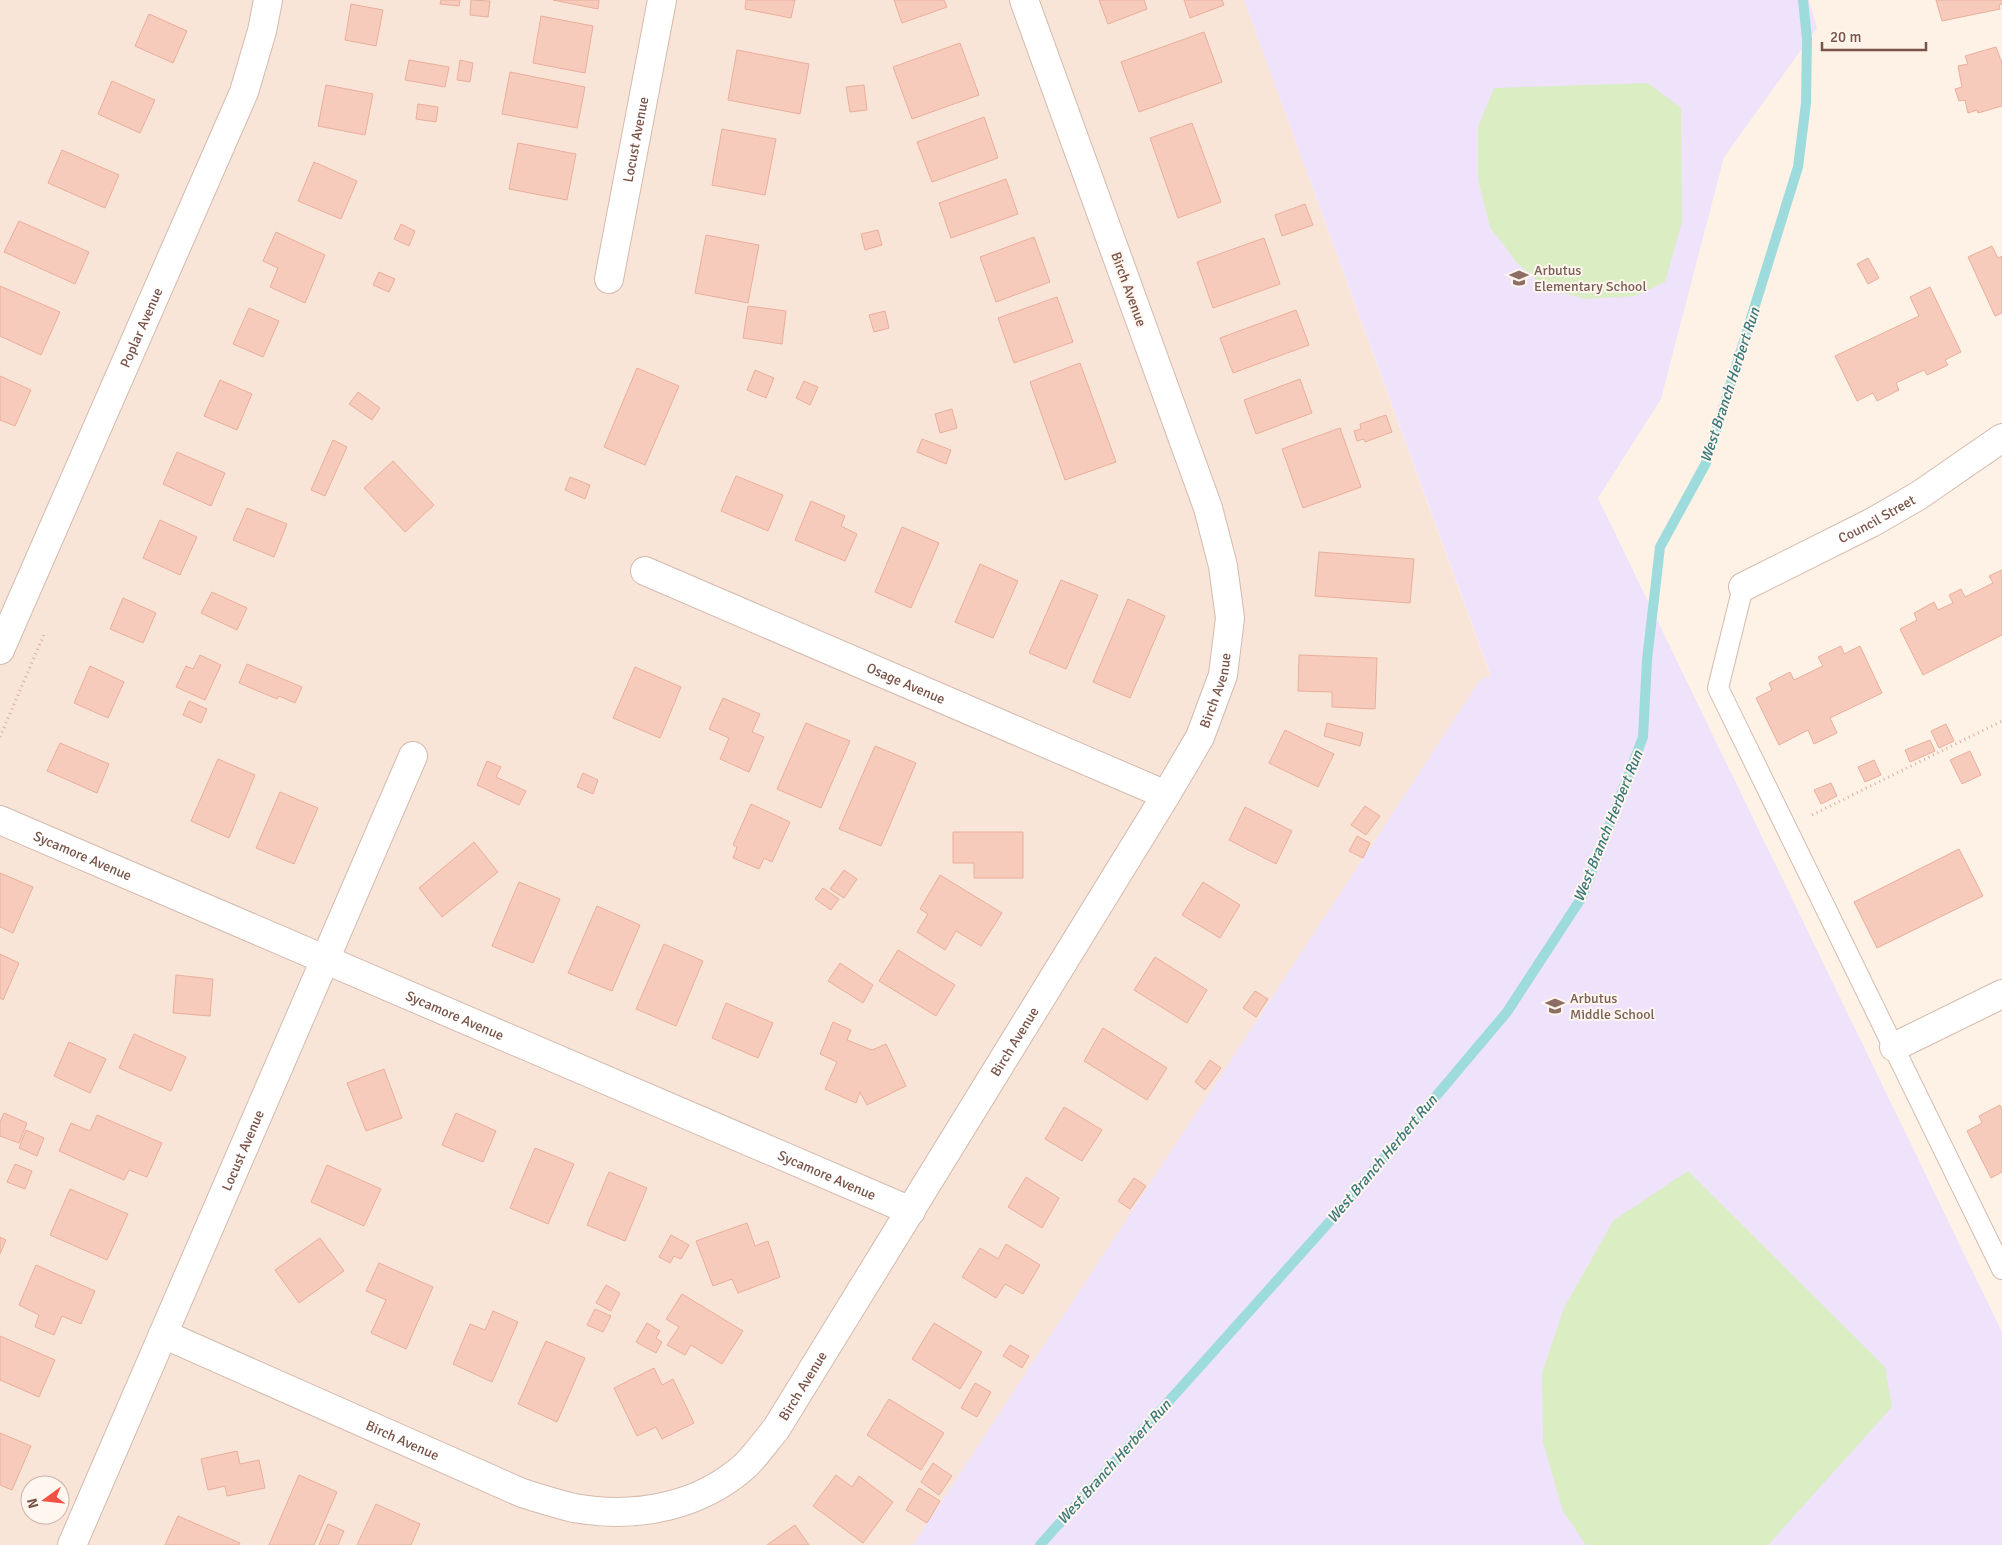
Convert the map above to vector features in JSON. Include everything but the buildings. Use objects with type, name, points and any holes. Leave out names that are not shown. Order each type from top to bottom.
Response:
[{"type":"street","name":"Poplar Avenue","points":[[0,650],[244,92],[262,31],[268,0]]},
{"type":"street","name":"Locust Avenue","points":[[609,278],[662,0]]},
{"type":"street","name":"Birch Avenue","points":[[163,1334],[522,1493],[573,1508],[618,1513],[672,1506],[706,1493],[746,1464],[776,1429],[1166,795],[1200,737],[1223,675],[1230,618],[1223,566],[1208,508],[1024,0]]},
{"type":"street","name":"Council Street","points":[[1743,587],[1872,523],[1918,496],[2002,438]]},
{"type":"street","name":"Osage Avenue","points":[[645,571],[1166,795]]},
{"type":"street","name":"Locust Avenue","points":[[72,1545],[414,756]]},
{"type":"street","name":"Sycamore Avenue","points":[[0,820],[911,1211]]},
{"type":"street","points":[[1894,1047],[2002,994]]},
{"type":"lane","points":[[1743,587],[1718,688],[2002,1268]]},
{"type":"path","points":[[1786,828],[2002,721]]},
{"type":"shaded area","points":[[0,0],[1244,0],[1491,677],[1480,680],[913,1545],[0,1545]]},
{"type":"shaded area","name":"Arbutus Middle School","points":[[1244,0],[1809,0],[1817,28],[1724,157],[1661,399],[1598,498],[2002,1332],[2002,1545],[913,1545],[1480,680],[1491,676]]},
{"type":"green space","points":[[1648,83],[1681,108],[1682,222],[1665,282],[1635,296],[1585,299],[1546,288],[1518,264],[1490,227],[1478,179],[1478,127],[1494,88]]},
{"type":"green space","points":[[1688,1171],[1885,1367],[1892,1407],[1768,1545],[1586,1545],[1563,1511],[1543,1442],[1542,1373],[1564,1308],[1613,1221]]},
{"type":"waterway","name":"West Branch Herbert Run","points":[[1040,1545],[1340,1210],[1507,1012],[1582,897],[1643,737],[1647,660],[1660,547],[1706,463],[1798,167],[1806,103],[1807,39],[1803,0]]},
{"type":"place","name":"Arbutus Elementary School","points":[[1519,278]]},
{"type":"place","name":"Arbutus Middle School","points":[[1555,1006]]}]
